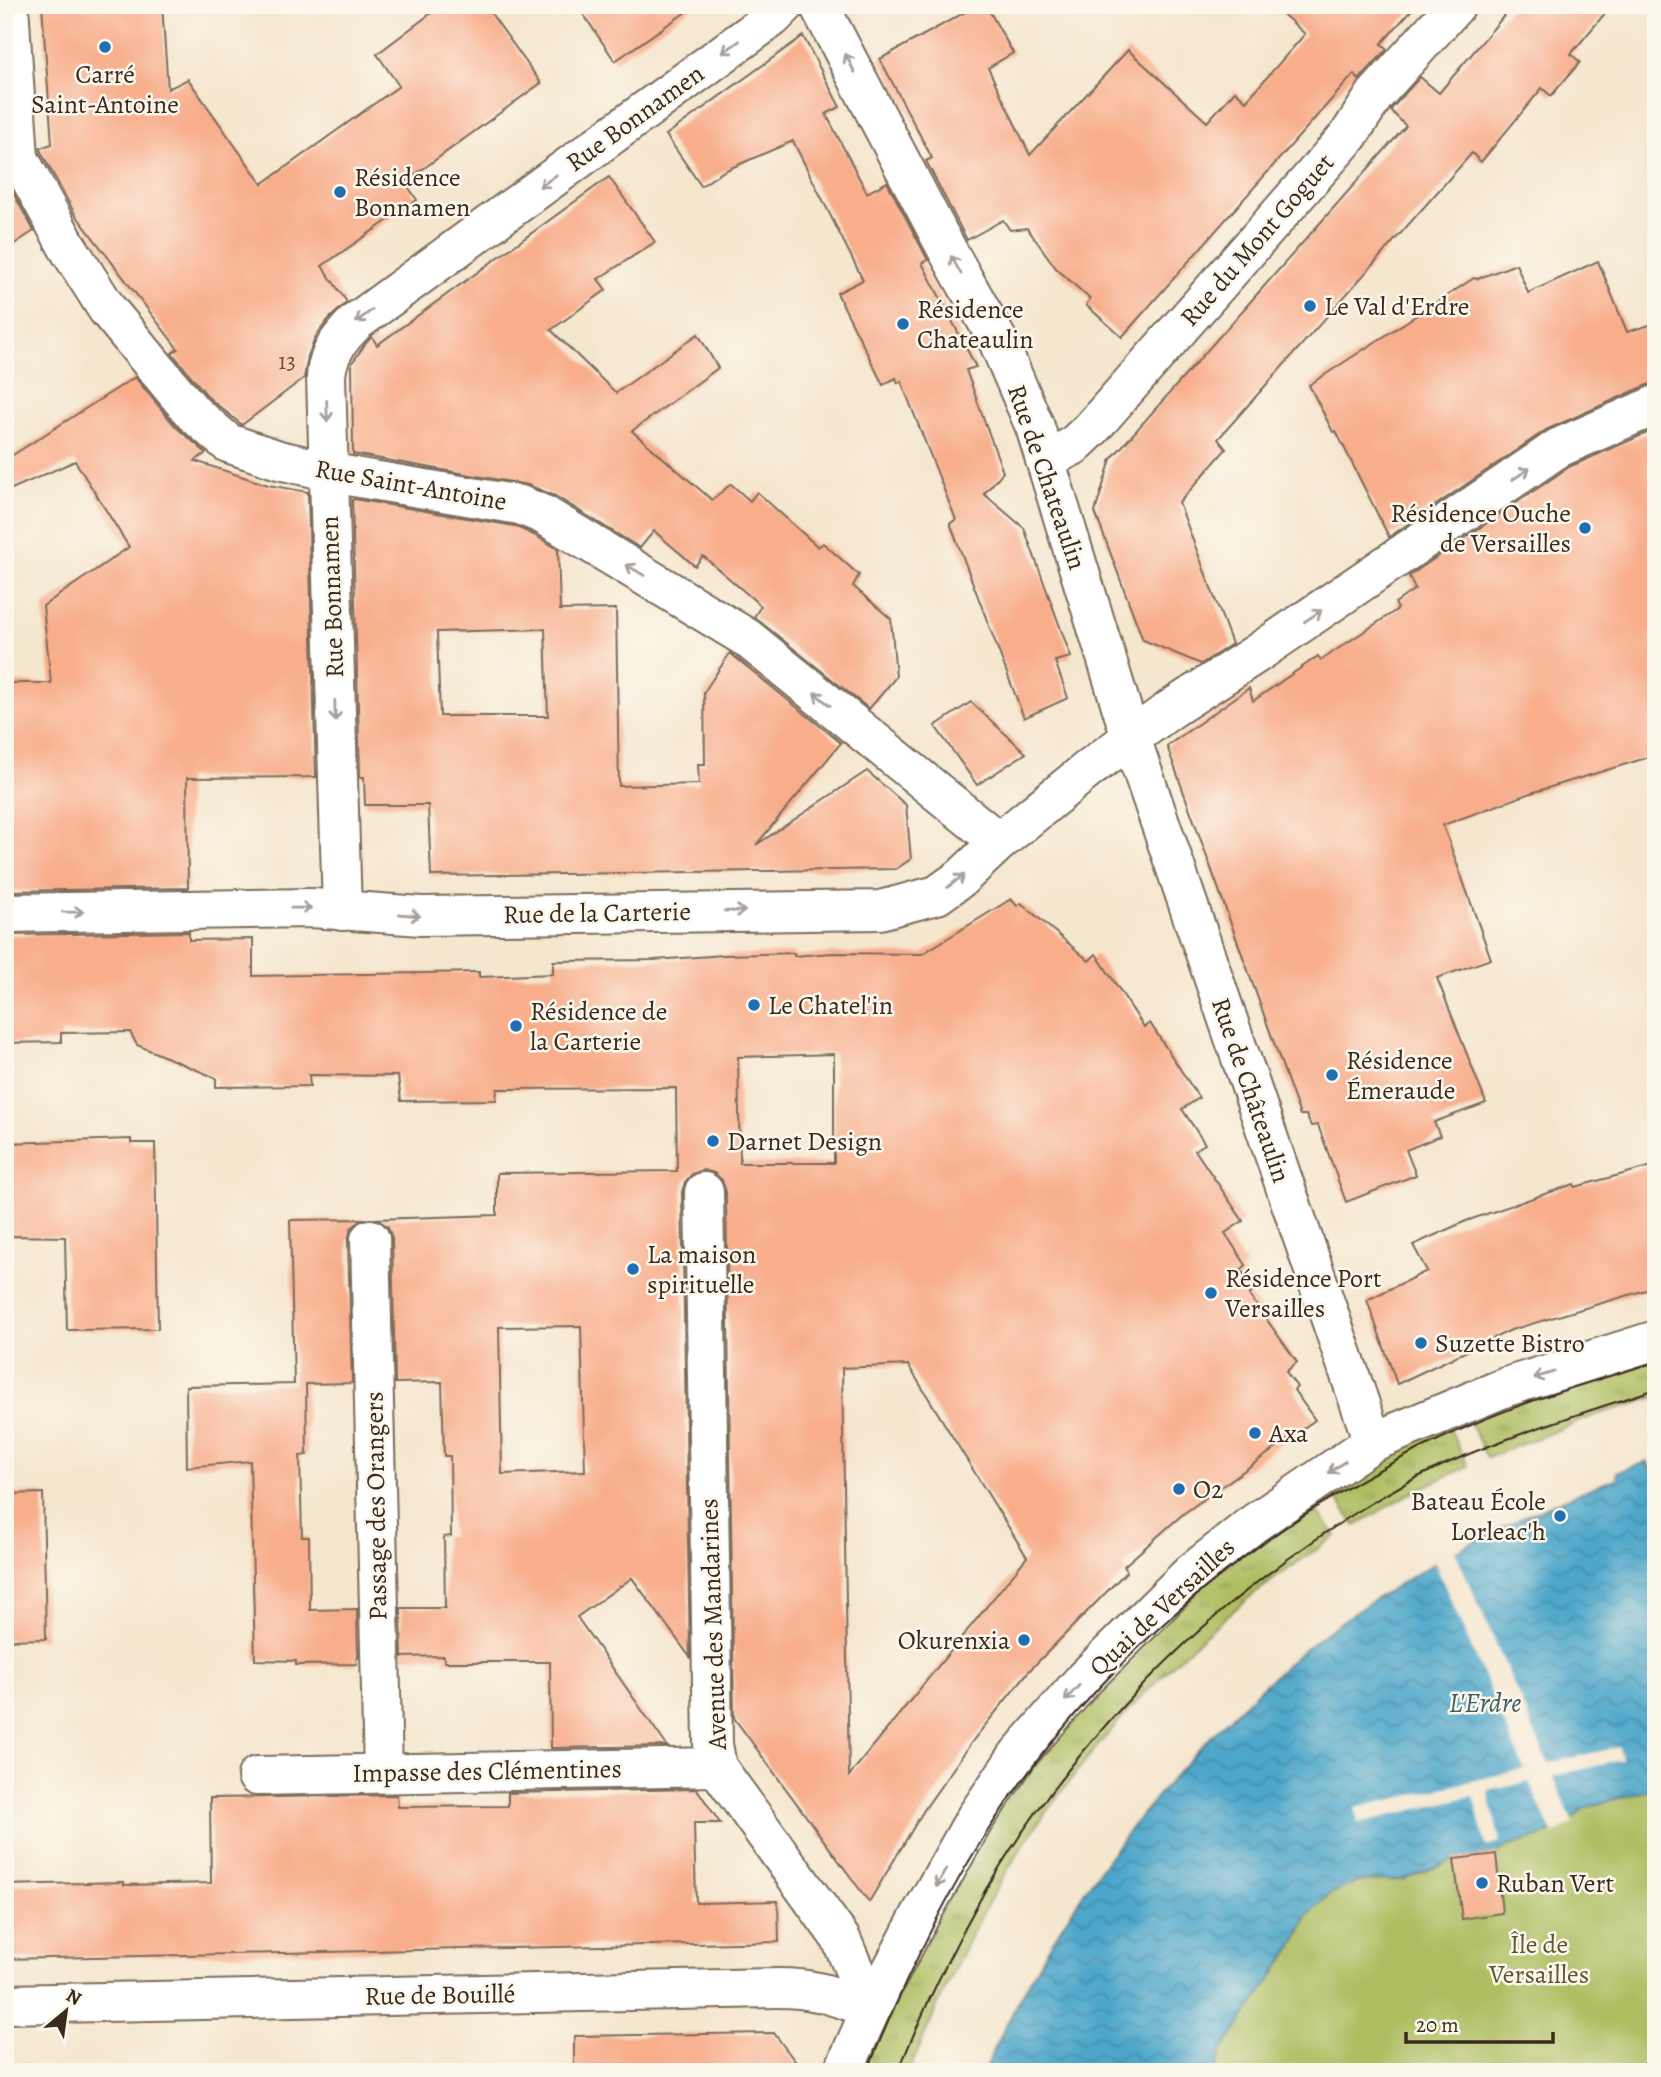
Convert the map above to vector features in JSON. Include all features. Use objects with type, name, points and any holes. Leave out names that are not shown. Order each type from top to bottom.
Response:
[{"type":"street","name":"Rue Saint-Antoine","points":[[9,5],[19,158],[67,246],[107,309],[193,413],[228,443],[279,460],[520,505],[544,515],[747,638],[999,842]]},
{"type":"street","name":"Rue Bonnamen","points":[[342,911],[326,373],[332,351],[342,335],[356,322],[772,18],[785,5]]},
{"type":"street","name":"Rue de Chateaulin","points":[[820,5],[944,244],[998,341],[1035,427],[1130,738]]},
{"type":"street","name":"Rue du Mont Goguet","points":[[1045,460],[1073,446],[1092,429],[1349,135],[1374,95],[1456,5]]},
{"type":"street","name":"Rue de la Carterie","points":[[5,914],[312,908],[421,916],[880,910],[936,895],[961,878],[999,842],[1091,767],[1189,696],[1256,654],[1558,448],[1656,405]]},
{"type":"street","name":"Rue de Châteaulin","points":[[1130,738],[1373,1442]]},
{"type":"street","name":"Avenue des Mandarines","points":[[704,1192],[713,1744],[717,1767],[841,1938],[871,2009]]},
{"type":"street","name":"Passage des Orangers","points":[[370,1239],[383,1773]]},
{"type":"street","name":"Quai de Versailles","points":[[843,2072],[871,2009],[974,1820],[1018,1755],[1050,1717],[1190,1574],[1253,1524],[1373,1442],[1506,1387],[1656,1340]]},
{"type":"street","name":"Impasse des Clémentines","points":[[257,1776],[717,1767]]},
{"type":"street","name":"Rue de Bouillé","points":[[5,2004],[808,1988],[871,2009]]},
{"type":"green space","points":[[1656,1350],[1656,1397],[1593,1416],[1487,1458],[1466,1414]]},
{"type":"green space","points":[[1447,1423],[1468,1466],[1407,1495],[1355,1526],[1329,1487]]},
{"type":"green space","points":[[1309,1499],[1336,1536],[1262,1588],[1193,1646],[1129,1710],[1070,1780],[1018,1853],[972,1933],[909,2072],[879,2072],[861,2064],[964,1854],[1120,1653]]},
{"type":"green space","name":"Île de Versailles","points":[[1656,1788],[1656,2072],[1215,2072],[1221,2052],[1292,1948],[1309,1914],[1331,1893],[1357,1882],[1403,1880],[1454,1860],[1496,1854],[1507,1847],[1549,1833],[1570,1821],[1584,1808]]},
{"type":"water","name":"L'Erdre","points":[[1648,1462],[1649,1468],[1656,1466],[1656,1788],[1584,1808],[1570,1821],[1549,1833],[1507,1847],[1496,1854],[1454,1860],[1403,1880],[1357,1882],[1331,1893],[1309,1914],[1292,1948],[1221,2052],[1215,2072],[984,2072],[1035,1970],[1096,1875],[1167,1785],[1245,1703],[1325,1633],[1404,1581],[1509,1524],[1618,1478],[1617,1472]]},
{"type":"pier","points":[[1454,1549],[1548,1763],[1619,1747],[1622,1760],[1553,1776],[1573,1823],[1553,1835],[1529,1782],[1488,1791],[1500,1842],[1486,1846],[1473,1796],[1358,1823],[1355,1808],[1524,1769],[1434,1561]]},
{"type":"building","points":[[42,5],[162,5],[168,89],[188,79],[262,184],[399,86],[377,54],[442,5],[485,5],[541,83],[405,182],[417,200],[322,266],[347,302],[316,336],[308,356],[304,378],[242,425],[209,398],[172,353],[178,349],[75,214],[41,152],[40,148],[52,144]]},
{"type":"building","points":[[577,5],[696,5],[615,61]]},
{"type":"building","points":[[978,5],[986,5],[1013,53],[988,68],[1030,155],[1128,50],[1207,122],[1235,91],[1246,101],[1305,34],[1273,5],[1416,5],[1381,44],[1387,49],[1359,80],[1354,74],[1122,337],[1086,305],[1090,299],[1056,268],[1027,228],[1010,230],[1003,220],[967,240],[926,161],[932,158],[880,59]]},
{"type":"building","points":[[1513,5],[1612,5],[1571,54],[1580,62],[1551,96],[1542,88],[1481,162],[1472,153],[1218,439],[1226,449],[1179,503],[1232,644],[1201,664],[1143,640],[1095,512],[1111,459],[1406,126],[1391,111],[1392,108],[1420,77],[1439,93]]},
{"type":"building","points":[[803,36],[840,107],[826,114],[867,193],[887,182],[928,260],[922,263],[976,367],[966,370],[1003,472],[984,494],[1024,528],[1071,657],[1055,661],[1068,698],[1024,718],[950,523],[956,520],[901,381],[898,383],[896,378],[883,385],[837,293],[863,280],[793,141],[724,171],[701,186],[666,135]]},
{"type":"building","points":[[609,177],[655,242],[598,279],[606,290],[551,330],[616,393],[698,334],[718,368],[632,431],[712,500],[731,484],[750,501],[757,492],[818,547],[823,543],[859,575],[853,586],[891,619],[896,677],[869,709],[754,617],[761,606],[703,556],[695,566],[654,531],[640,548],[555,496],[528,485],[353,454],[352,363],[366,343],[372,337],[377,345]]},
{"type":"building","points":[[5,178],[34,231],[5,250]]},
{"type":"building","points":[[1598,261],[1627,332],[1656,323],[1656,384],[1647,385],[1546,430],[1389,537],[1336,431],[1333,432],[1309,385],[1474,278],[1516,264],[1528,293]]},
{"type":"building","points":[[135,377],[176,427],[206,453],[195,461],[268,485],[308,492],[316,777],[187,778],[188,888],[5,891],[5,683],[51,683],[43,606],[129,547],[75,461],[5,492],[5,460]]},
{"type":"building","points":[[1656,429],[1656,755],[1531,793],[1443,825],[1491,959],[1437,978],[1486,1103],[1434,1122],[1440,1136],[1406,1150],[1416,1175],[1346,1202],[1318,1125],[1311,1126],[1306,1115],[1300,1115],[1167,746],[1249,688],[1253,701],[1318,656],[1321,660],[1398,609],[1395,603],[1415,589],[1409,576],[1569,467]]},
{"type":"building","points":[[352,500],[514,526],[558,549],[560,610],[616,609],[619,786],[699,784],[698,764],[705,764],[704,692],[730,653],[841,743],[756,845],[867,771],[906,805],[911,859],[896,869],[431,876],[428,805],[365,805],[364,777],[360,777]],"holes":[[[545,629],[548,716],[440,716],[437,632]]]},
{"type":"building","points":[[971,702],[1026,753],[977,785],[935,726]]},
{"type":"building","points":[[1011,899],[1017,906],[1021,903],[1089,961],[1096,954],[1144,1027],[1150,1023],[1199,1098],[1182,1109],[1205,1144],[1195,1150],[1243,1221],[1225,1233],[1246,1265],[1241,1270],[1255,1290],[1249,1295],[1297,1362],[1286,1372],[1297,1387],[1294,1390],[1315,1420],[1183,1514],[1124,1566],[1127,1571],[1029,1671],[974,1739],[924,1810],[869,1902],[734,1718],[726,1192],[722,1180],[714,1173],[703,1170],[692,1174],[685,1182],[682,1192],[690,1657],[632,1578],[577,1617],[667,1746],[551,1748],[550,1662],[444,1662],[444,1656],[402,1657],[401,1608],[445,1608],[444,1537],[451,1536],[450,1456],[444,1456],[442,1382],[395,1383],[392,1238],[388,1227],[376,1219],[497,1215],[497,1173],[677,1171],[676,1088],[497,1089],[496,1100],[401,1101],[398,1076],[309,1075],[310,1086],[216,1087],[216,1078],[137,1045],[130,1032],[61,1033],[61,1042],[5,1043],[5,935],[189,932],[189,940],[253,939],[253,976],[479,972],[479,977],[553,974],[553,961],[654,960],[794,953],[794,956],[833,953],[922,954]],"holes":[[[834,1054],[834,1163],[740,1163],[738,1057]],[[581,1326],[585,1471],[502,1474],[499,1327]],[[908,1365],[1027,1557],[849,1776],[842,1368]]]},
{"type":"building","points":[[131,1139],[131,1143],[155,1143],[158,1329],[67,1330],[65,1237],[5,1236],[5,1143]]},
{"type":"building","points":[[1656,1165],[1656,1287],[1511,1330],[1397,1384],[1367,1300],[1427,1271],[1413,1245],[1466,1221],[1574,1184],[1575,1187]]},
{"type":"building","points":[[364,1219],[351,1228],[348,1240],[352,1383],[306,1384],[307,1455],[300,1456],[302,1537],[309,1537],[310,1610],[357,1609],[357,1664],[296,1665],[296,1661],[255,1660],[250,1461],[187,1467],[186,1386],[294,1384],[290,1220]]},
{"type":"building","points":[[43,1493],[46,1639],[5,1640],[5,1494]]},
{"type":"building","points":[[697,1789],[720,1823],[694,1823],[696,1903],[778,1901],[779,1942],[5,1959],[5,1885],[211,1883],[210,1798],[397,1795],[398,1807],[508,1806],[508,1793]]},
{"type":"building","name":"Ruban Vert","points":[[1496,1854],[1502,1913],[1462,1919],[1454,1859]]},
{"type":"building","points":[[774,2033],[803,2072],[574,2072],[574,2036]]},
{"type":"tram line","points":[[867,2072],[922,1947],[989,1829],[1034,1765],[1084,1704],[1138,1648],[1197,1595],[1259,1546],[1324,1502],[1392,1463],[1509,1410],[1656,1362]]},
{"type":"tram line","points":[[898,2072],[928,2002],[986,1889],[1052,1790],[1130,1698],[1217,1615],[1312,1542],[1414,1479],[1514,1437],[1656,1389]]},
{"type":"place","name":"Carré Saint-Antoine","points":[[105,47]]},
{"type":"place","name":"Résidence Bonnamen","points":[[340,192]]},
{"type":"place","name":"Le Val d'Erdre","points":[[1310,306]]},
{"type":"place","name":"Résidence Chateaulin","points":[[903,324]]},
{"type":"place","name":"Résidence Ouche de Versailles","points":[[1585,528]]},
{"type":"place","name":"Le Chatel'in","points":[[754,1005]]},
{"type":"place","name":"Résidence de la Carterie","points":[[516,1026]]},
{"type":"place","name":"Résidence Émeraude","points":[[1332,1075]]},
{"type":"place","name":"Darnet Design","points":[[713,1141]]},
{"type":"place","name":"La maison spirituelle","points":[[633,1269]]},
{"type":"place","name":"Résidence Port Versailles","points":[[1211,1293]]},
{"type":"place","name":"Suzette Bistro","points":[[1421,1343]]},
{"type":"place","name":"Axa","points":[[1255,1433]]},
{"type":"place","name":"O2","points":[[1179,1489]]},
{"type":"place","name":"Bateau École Lorleac'h","points":[[1560,1516]]},
{"type":"place","name":"Okurenxia","points":[[1024,1640]]},
{"type":"place","name":"Ruban Vert","points":[[1482,1883]]}]
